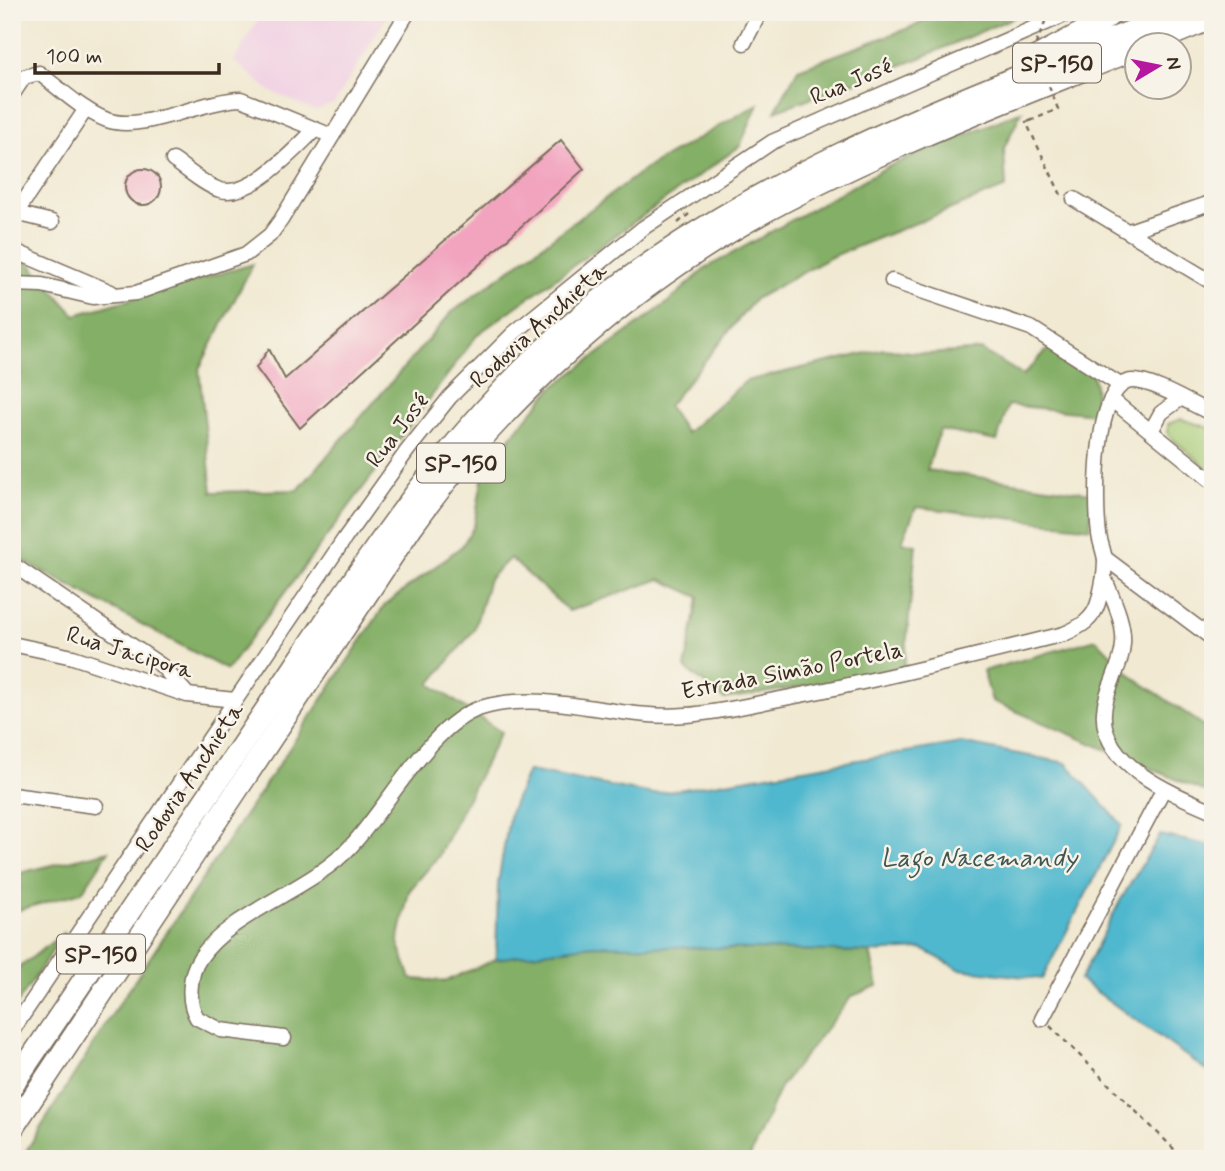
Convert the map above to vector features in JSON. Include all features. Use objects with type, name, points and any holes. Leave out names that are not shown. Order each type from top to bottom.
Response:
[{"type":"highway","name":"Rodovia Anchieta","points":[[12,1086],[392,523],[437,463],[509,381],[625,281],[680,243],[802,174],[934,113],[1179,12]]},
{"type":"highway","points":[[934,113],[1106,18]]},
{"type":"highway","points":[[1179,32],[1213,18]]},
{"type":"highway","name":"Rodovia Anchieta","points":[[12,1129],[411,528],[480,441],[547,370],[635,296],[690,257],[768,211],[919,137],[1124,54]]},
{"type":"street","points":[[12,284],[42,285],[93,297],[126,295],[147,291],[258,246],[281,220],[408,12]]},
{"type":"street","points":[[744,43],[760,12]]},
{"type":"street","name":"Rua José","points":[[12,1031],[345,538],[450,397],[514,332],[643,228],[772,142],[1071,12]]},
{"type":"street","points":[[1106,18],[1127,12]]},
{"type":"street","points":[[12,95],[24,77],[39,73],[86,109],[108,120],[124,123],[241,99],[332,136]]},
{"type":"street","points":[[52,222],[14,212],[86,109]]},
{"type":"street","points":[[173,160],[221,190],[236,190],[252,186],[315,130]]},
{"type":"street","points":[[1074,199],[1213,283]]},
{"type":"street","points":[[1129,231],[1213,201]]},
{"type":"street","points":[[12,250],[97,288],[126,295]]},
{"type":"street","points":[[891,281],[1031,328],[1120,385],[1135,381],[1147,384],[1213,414]]},
{"type":"street","name":"Estrada Simão Portela","points":[[284,1038],[221,1030],[197,1018],[190,998],[198,961],[226,931],[300,886],[351,847],[446,728],[467,712],[516,701],[649,716],[690,715],[857,684],[1079,628],[1091,618],[1098,605],[1104,577],[1105,558],[1099,535],[1097,495],[1102,428],[1111,399],[1120,385]]},
{"type":"street","points":[[1111,399],[1213,482]]},
{"type":"street","points":[[1151,431],[1161,413],[1180,399]]},
{"type":"street","points":[[1105,558],[1213,639]]},
{"type":"street","points":[[12,564],[162,666],[187,695]]},
{"type":"street","points":[[1104,577],[1122,630],[1124,645],[1103,710],[1104,730],[1111,746],[1163,790],[1213,811]]},
{"type":"street","name":"Rua Jacipora","points":[[12,644],[73,657],[187,695],[236,700]]},
{"type":"street","points":[[1042,1019],[1163,790]]},
{"type":"street","points":[[12,795],[96,806]]},
{"type":"path","points":[[1049,12],[1034,49],[1058,109],[1026,122],[1061,197],[1074,199]]},
{"type":"path","points":[[1042,1019],[1184,1159]]},
{"type":"shaded area","points":[[262,12],[389,12],[335,103],[315,111],[270,91],[234,61]]},
{"type":"green space","points":[[936,12],[1026,12],[918,59],[775,111],[798,69],[917,25]]},
{"type":"green space","points":[[758,104],[740,146],[478,334],[227,670],[12,555],[12,244],[75,315],[253,264],[199,369],[212,492],[298,490],[451,313],[648,167]]},
{"type":"green space","points":[[1022,111],[1004,148],[1006,187],[831,257],[755,299],[668,406],[686,433],[746,381],[884,349],[928,354],[981,350],[1023,375],[1050,347],[1082,365],[1093,378],[1096,398],[1094,414],[1008,405],[997,441],[940,430],[927,470],[1092,493],[1090,528],[916,507],[902,542],[916,545],[904,668],[880,675],[724,699],[685,668],[699,597],[660,579],[569,611],[510,558],[489,579],[474,630],[430,684],[501,732],[438,857],[409,891],[398,942],[411,979],[446,981],[496,959],[592,945],[870,952],[878,986],[852,996],[780,1087],[749,1159],[21,1159],[115,1010],[385,605],[462,546],[474,526],[484,469],[552,388],[667,303],[706,268],[887,167]]},
{"type":"green space","points":[[1181,419],[1213,429],[1213,473],[1168,435],[1168,424]]},
{"type":"green space","points":[[1096,639],[1132,676],[1213,732],[1213,795],[992,701],[983,671]]},
{"type":"green space","points":[[109,851],[82,892],[12,912],[12,869],[20,873]]},
{"type":"green space","points":[[65,932],[12,1012],[12,973]]},
{"type":"water","name":"Lago Nacemandy","points":[[961,743],[1066,763],[1122,825],[1042,979],[959,969],[922,949],[870,952],[592,945],[496,959],[498,883],[510,812],[528,771],[653,794]]},
{"type":"water","name":"Lago Nacemandy","points":[[1160,835],[1213,846],[1213,1075],[1080,980],[1120,901]]},
{"type":"building","points":[[561,140],[584,169],[300,428],[256,368],[269,349],[285,379]]},
{"type":"building","points":[[143,169],[156,174],[161,187],[156,200],[143,205],[130,200],[125,187],[130,174]]}]
